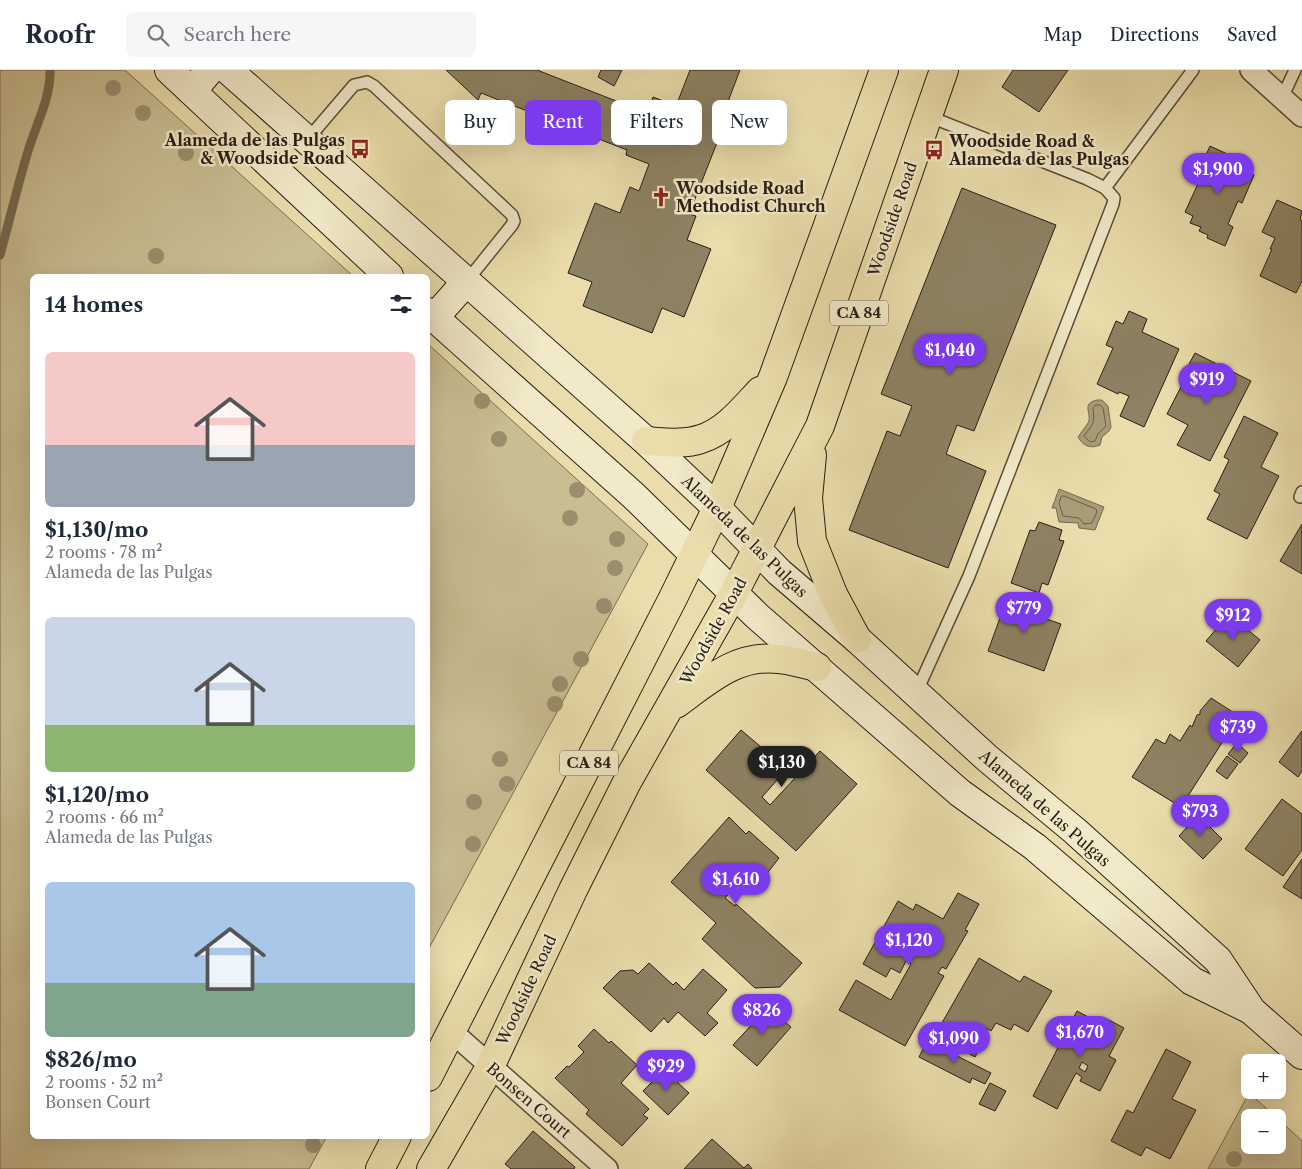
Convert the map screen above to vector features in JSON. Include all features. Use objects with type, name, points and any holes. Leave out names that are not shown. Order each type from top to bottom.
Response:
[{"type":"main road","points":[[169,70],[387,274]]},
{"type":"main road","points":[[192,92],[210,70]]},
{"type":"main road","name":"Alameda de las Pulgas","points":[[228,70],[646,441],[717,508],[778,572],[857,638],[986,758],[1075,831],[1218,960],[1252,1011]]},
{"type":"main road","name":"Woodside Road","points":[[431,1169],[490,1067],[573,890],[627,782],[758,549],[813,441],[820,426],[944,70]]},
{"type":"main road","name":"CA 84","points":[[430,1072],[717,508],[773,377],[882,72]]},
{"type":"main road","points":[[431,315],[466,282]]},
{"type":"main road","name":"Alameda de las Pulgas","points":[[431,315],[634,496],[757,616],[960,793],[1035,847],[1192,981],[1252,1011],[1302,1055]]},
{"type":"main road","points":[[646,441],[670,443],[700,440],[719,431],[773,377]]},
{"type":"main road","points":[[813,441],[808,498],[812,540],[833,594],[857,638]]},
{"type":"main road","points":[[669,710],[727,668],[748,660],[778,659],[817,667]]},
{"type":"main road","points":[[380,1169],[395,1139]]},
{"type":"street","points":[[1251,70],[1302,116]]},
{"type":"street","name":"Bonsen Court","points":[[451,1031],[607,1169]]},
{"type":"lane","points":[[1105,188],[1193,70]]},
{"type":"lane","points":[[1282,98],[1295,70]]},
{"type":"lane","points":[[307,140],[354,85],[367,82],[374,86],[512,215],[514,221],[512,225],[466,282]]},
{"type":"lane","points":[[916,692],[969,576],[1114,198],[1105,188],[928,116]]},
{"type":"shaded area","points":[[0,70],[125,70],[351,274],[30,274],[30,1139],[325,1139],[309,1169],[0,1169]]},
{"type":"shaded area","points":[[430,346],[648,544],[430,946]]},
{"type":"shaded area","points":[[1246,1099],[1256,1099],[1267,1109],[1241,1109],[1241,1154],[1286,1154],[1286,1126],[1302,1141],[1302,1169],[1208,1169]]},
{"type":"water","points":[[1102,400],[1108,406],[1111,427],[1102,437],[1100,445],[1090,447],[1082,443],[1078,437],[1089,420],[1089,404]]},
{"type":"water","points":[[1059,489],[1104,507],[1095,530],[1079,528],[1078,523],[1059,522],[1056,508],[1052,508]]},
{"type":"building","name":"Woodside Road Methodist Church","points":[[446,70],[537,70],[614,100],[611,100],[611,144],[601,140],[601,100],[525,100],[525,110],[515,106],[515,100],[499,100],[481,93],[478,100]]},
{"type":"building","points":[[601,70],[622,70],[614,86],[598,77]]},
{"type":"building","name":"Woodside Road Methodist Church","points":[[690,70],[740,70],[729,100],[712,100],[712,145],[716,145],[689,214],[696,216],[687,240],[711,249],[684,317],[662,308],[652,333],[583,306],[592,282],[568,273],[595,203],[620,213],[630,187],[639,191],[649,164],[626,155],[627,150],[614,145],[702,145],[702,100],[678,100]]},
{"type":"building","points":[[1013,70],[1068,70],[1039,112],[1002,87]]},
{"type":"building","points":[[1210,146],[1236,158],[1233,166],[1254,175],[1242,203],[1238,201],[1228,224],[1233,227],[1225,246],[1207,238],[1208,235],[1199,231],[1201,227],[1190,223],[1193,216],[1185,212],[1202,175],[1198,173]]},
{"type":"building","points":[[962,188],[1056,225],[974,431],[957,425],[946,454],[986,471],[948,568],[849,530],[887,431],[900,436],[912,406],[881,394]]},
{"type":"building","points":[[1277,200],[1302,211],[1300,220],[1302,221],[1302,281],[1296,293],[1260,276],[1275,238],[1262,232]]},
{"type":"building","points":[[1129,311],[1147,319],[1142,332],[1179,349],[1144,427],[1120,416],[1129,396],[1119,392],[1118,394],[1097,384],[1113,348],[1106,345],[1116,321],[1123,324]]},
{"type":"building","points":[[1195,353],[1251,381],[1210,461],[1177,445],[1188,425],[1167,414],[1183,383],[1180,381]]},
{"type":"building","points":[[1244,416],[1278,433],[1261,467],[1279,476],[1247,539],[1207,519],[1220,494],[1214,491],[1229,460],[1224,457]]},
{"type":"building","points":[[1039,522],[1062,530],[1059,540],[1064,541],[1048,585],[1042,583],[1039,593],[1011,583],[1030,530],[1035,531]]},
{"type":"building","points":[[1302,524],[1302,574],[1280,561]]},
{"type":"building","points":[[1009,593],[1033,601],[1029,613],[1061,624],[1044,671],[988,651]]},
{"type":"building","points":[[1229,614],[1260,640],[1238,667],[1206,641]]},
{"type":"building","points":[[1211,698],[1239,716],[1181,807],[1132,777],[1156,739],[1165,744],[1170,734],[1180,741],[1190,725],[1192,727],[1197,715],[1200,714],[1200,711]]},
{"type":"building","points":[[741,730],[787,769],[762,797],[770,805],[820,751],[857,784],[796,851],[706,770]]},
{"type":"building","points":[[1302,731],[1302,771],[1298,777],[1279,762]]},
{"type":"building","points":[[1237,743],[1248,753],[1240,763],[1228,754]]},
{"type":"building","points":[[1227,756],[1238,764],[1227,779],[1216,771]]},
{"type":"building","points":[[1282,799],[1302,814],[1302,850],[1283,876],[1245,849]]},
{"type":"building","points":[[1198,815],[1222,839],[1203,859],[1179,836]]},
{"type":"building","points":[[729,817],[746,834],[749,831],[779,858],[762,880],[751,870],[725,898],[735,906],[736,904],[802,963],[780,987],[755,988],[702,939],[716,923],[671,882]]},
{"type":"building","points":[[1302,859],[1302,899],[1283,887]]},
{"type":"building","points":[[958,893],[979,904],[965,930],[968,931],[946,969],[942,967],[938,973],[944,976],[905,1046],[839,1010],[856,980],[891,1000],[911,964],[906,961],[900,973],[891,968],[886,977],[863,964],[898,901],[913,910],[916,904],[943,919]]},
{"type":"building","points":[[979,958],[1020,982],[1024,976],[1052,991],[1028,1032],[1014,1024],[1011,1030],[996,1023],[991,1031],[984,1027],[981,1031],[988,1033],[975,1057],[935,1035]]},
{"type":"building","points":[[649,963],[673,985],[676,982],[684,990],[703,969],[727,990],[707,1013],[718,1023],[705,1036],[678,1012],[668,1023],[664,1018],[651,1032],[603,988],[620,971],[633,970],[638,974]]},
{"type":"building","points":[[768,1007],[791,1027],[757,1066],[733,1045]]},
{"type":"building","points":[[1077,1011],[1103,1025],[1107,1019],[1124,1028],[1109,1056],[1116,1060],[1100,1091],[1080,1081],[1082,1077],[1076,1073],[1057,1109],[1033,1096]],"holes":[[[1082,1062],[1088,1066],[1085,1072],[1079,1068]]]},
{"type":"building","points":[[594,1029],[609,1043],[611,1041],[637,1065],[621,1083],[649,1109],[643,1115],[648,1118],[622,1146],[586,1114],[589,1110],[555,1078],[584,1052],[578,1046]]},
{"type":"building","points":[[927,1041],[991,1073],[985,1084],[972,1078],[970,1083],[919,1057]]},
{"type":"building","points":[[1166,1049],[1191,1062],[1172,1099],[1196,1110],[1170,1159],[1146,1147],[1141,1156],[1111,1141],[1127,1110],[1133,1113]]},
{"type":"building","points":[[664,1070],[689,1093],[668,1115],[643,1091]]},
{"type":"building","points":[[990,1083],[1006,1091],[995,1111],[979,1104]]},
{"type":"building","points":[[533,1131],[575,1167],[574,1169],[511,1169],[505,1164]]},
{"type":"building","points":[[712,1139],[744,1168],[748,1164],[752,1169],[684,1169]]},
{"type":"waterway","points":[[0,255],[25,161],[46,100],[50,70]]},
{"type":"place","name":"Alameda de las Pulgas & Woodside Road","points":[[360,149]]},
{"type":"place","name":"Woodside Road & Alameda de las Pulgas","points":[[934,150]]},
{"type":"place","name":"Woodside Road Methodist Church","points":[[661,197]]}]
